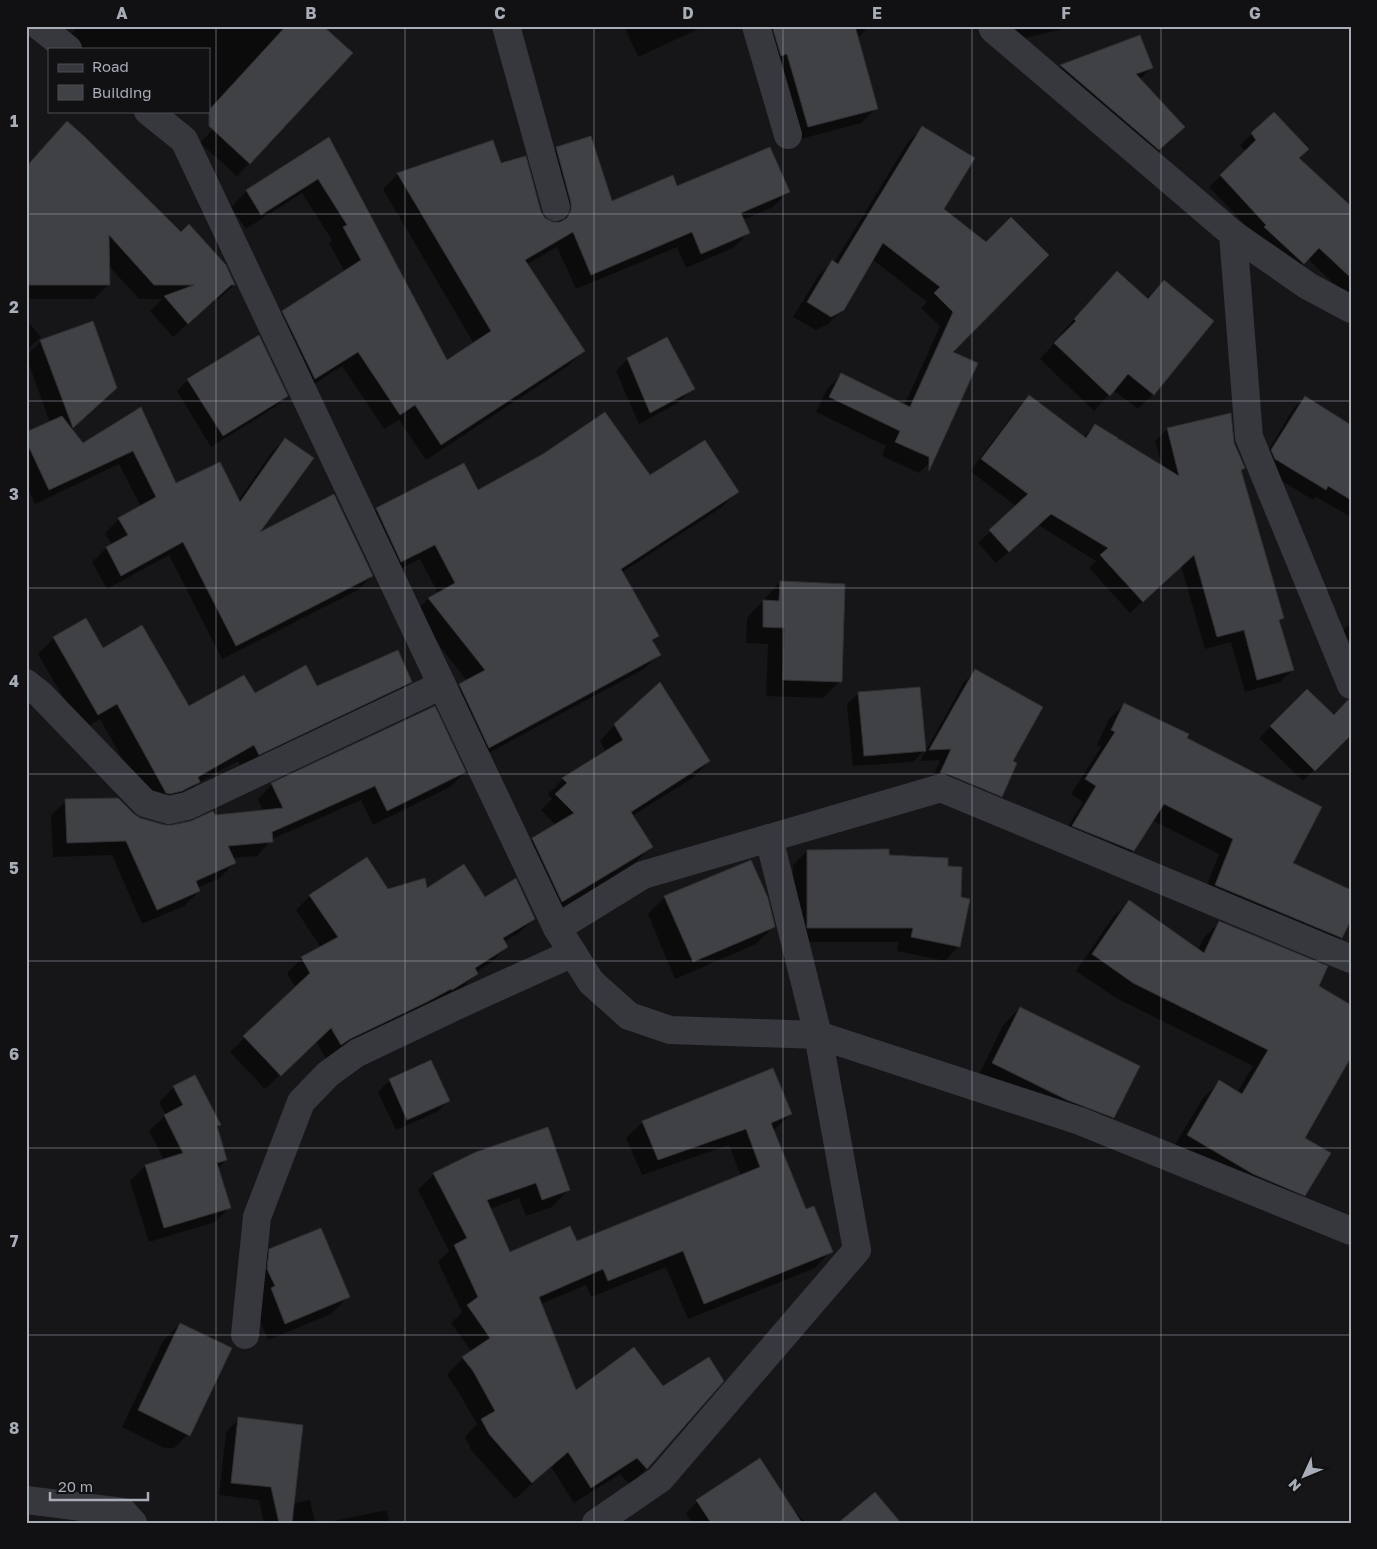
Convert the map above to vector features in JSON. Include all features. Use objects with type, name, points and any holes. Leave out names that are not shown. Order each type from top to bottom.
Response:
[{"type":"street","points":[[39,26],[67,48]]},
{"type":"street","points":[[506,26],[556,207]]},
{"type":"street","points":[[756,26],[788,135]]},
{"type":"street","points":[[992,26],[992,29],[1233,234],[1308,286],[1351,309]]},
{"type":"street","points":[[149,112],[184,140],[557,928],[592,982],[629,1016],[670,1030],[818,1036],[1080,1121],[1351,1231]]},
{"type":"street","points":[[1233,234],[1250,437],[1351,685]]},
{"type":"street","points":[[26,683],[40,694],[145,803],[169,810],[187,806],[442,685]]},
{"type":"street","points":[[557,928],[643,875],[941,788],[1351,959]]},
{"type":"street","points":[[596,1523],[660,1479],[857,1250],[818,1036],[769,838]]},
{"type":"street","points":[[245,1335],[256,1217],[301,1102],[328,1074],[357,1054],[458,1005],[573,953]]},
{"type":"street","points":[[26,1500],[123,1512],[134,1523]]},
{"type":"building","points":[[286,26],[323,26],[353,53],[250,164],[209,126],[210,109]]},
{"type":"building","points":[[772,26],[855,26],[878,109],[808,127],[787,54],[781,56]]},
{"type":"building","points":[[1140,35],[1153,68],[1136,74],[1185,127],[1159,150],[1060,65]]},
{"type":"building","points":[[1274,112],[1309,149],[1299,158],[1351,206],[1351,278],[1319,248],[1304,264],[1264,227],[1266,225],[1220,175],[1256,140],[1251,133]]},
{"type":"building","points":[[67,121],[181,232],[189,224],[226,265],[235,285],[231,285],[188,324],[164,296],[194,285],[154,285],[109,235],[110,285],[26,285],[26,167]]},
{"type":"building","points":[[922,126],[975,158],[944,209],[986,242],[1011,217],[1049,255],[953,352],[978,363],[929,471],[929,457],[895,442],[900,431],[829,397],[841,373],[910,407],[953,312],[934,293],[940,287],[883,243],[844,310],[831,317],[807,302],[832,260],[838,264]]},
{"type":"building","points":[[591,136],[612,201],[673,175],[677,186],[770,147],[790,192],[741,213],[750,233],[701,254],[692,232],[591,275],[573,232],[525,260],[585,351],[441,445],[415,405],[400,415],[358,352],[315,379],[282,311],[361,260],[343,227],[347,225],[318,179],[261,215],[246,190],[329,137],[447,360],[491,331],[397,173],[493,140],[501,163],[526,156],[541,212],[545,218],[553,222],[560,222],[567,218],[571,210],[571,203],[556,147]]},
{"type":"building","points":[[1117,271],[1148,299],[1164,280],[1214,321],[1154,395],[1128,374],[1110,396],[1054,343],[1076,321],[1074,319]]},
{"type":"building","points":[[93,321],[117,388],[73,428],[40,340]]},
{"type":"building","points":[[259,335],[288,396],[223,436],[187,379]]},
{"type":"building","points":[[667,337],[695,389],[650,413],[627,358]]},
{"type":"building","points":[[1029,395],[1086,438],[1095,424],[1179,476],[1167,428],[1231,413],[1234,443],[1245,468],[1241,470],[1284,618],[1279,620],[1294,670],[1257,680],[1244,630],[1217,637],[1194,555],[1143,602],[1100,555],[1108,548],[1051,514],[1009,552],[989,530],[1028,494],[981,459]]},
{"type":"building","points":[[1305,396],[1351,425],[1351,500],[1328,486],[1326,490],[1275,459],[1271,450]]},
{"type":"building","points":[[141,407],[176,483],[220,462],[240,502],[285,438],[314,458],[260,532],[334,494],[373,576],[236,646],[183,542],[121,576],[106,547],[128,535],[118,518],[156,497],[133,451],[49,490],[26,441],[26,432],[62,416],[83,443]]},
{"type":"building","points":[[605,412],[650,475],[705,440],[739,492],[621,569],[659,636],[652,640],[661,655],[489,748],[459,684],[485,670],[428,598],[455,583],[435,545],[401,562],[376,508],[464,463],[478,490],[543,454]]},
{"type":"building","points":[[780,581],[845,584],[842,682],[783,680],[784,628],[763,627],[763,600],[779,601]]},
{"type":"building","points":[[86,618],[103,648],[142,625],[189,706],[244,675],[255,693],[306,665],[317,686],[398,650],[412,682],[259,755],[254,745],[198,777],[200,782],[182,791],[170,794],[166,793],[117,704],[98,715],[53,637]]},
{"type":"building","points":[[975,669],[1043,707],[1013,761],[1017,763],[1002,797],[947,774],[940,773],[951,749],[929,750]]},
{"type":"building","points":[[660,682],[710,761],[631,812],[653,847],[562,902],[532,838],[574,813],[555,794],[567,783],[562,778],[623,740],[614,724]]},
{"type":"building","points":[[920,687],[926,751],[864,756],[858,692]]},
{"type":"building","points":[[1307,689],[1334,715],[1348,700],[1351,700],[1351,735],[1315,771],[1270,726]]},
{"type":"building","points":[[1124,703],[1189,734],[1187,738],[1322,807],[1293,863],[1351,890],[1351,920],[1342,938],[1215,885],[1233,839],[1164,804],[1134,851],[1072,826],[1096,786],[1085,779],[1115,732],[1111,730]]},
{"type":"building","points":[[435,706],[466,772],[387,811],[375,786],[272,832],[273,842],[228,846],[236,863],[196,881],[200,891],[157,910],[126,841],[67,843],[65,799],[118,798],[140,818],[165,825],[191,821],[213,811],[215,815],[283,808],[271,783]]},
{"type":"building","points":[[889,849],[889,855],[948,858],[948,866],[962,867],[961,897],[970,899],[960,947],[911,937],[913,928],[807,928],[807,850]]},
{"type":"building","points":[[367,857],[388,889],[425,878],[427,888],[464,864],[485,897],[516,878],[535,919],[503,938],[508,947],[475,968],[478,974],[452,990],[341,1045],[331,1028],[281,1076],[243,1036],[310,973],[301,957],[338,937],[309,895]]},
{"type":"building","points":[[751,860],[768,898],[775,927],[693,962],[664,896]]},
{"type":"building","points":[[1129,900],[1204,953],[1219,921],[1328,966],[1319,986],[1351,1005],[1351,1057],[1305,1138],[1331,1153],[1305,1196],[1253,1174],[1187,1135],[1219,1080],[1242,1094],[1268,1050],[1133,983],[1092,954]]},
{"type":"building","points":[[1020,1007],[1140,1066],[1114,1118],[1067,1100],[992,1063]]},
{"type":"building","points":[[431,1060],[450,1101],[407,1120],[389,1079]]},
{"type":"building","points":[[773,1068],[792,1114],[771,1123],[806,1209],[814,1206],[833,1252],[704,1304],[683,1251],[608,1281],[603,1269],[539,1297],[576,1390],[634,1347],[663,1386],[709,1357],[724,1381],[647,1469],[637,1458],[591,1488],[568,1452],[532,1483],[489,1434],[481,1419],[495,1411],[473,1371],[462,1357],[490,1338],[467,1305],[478,1297],[454,1245],[467,1238],[433,1173],[476,1152],[548,1127],[570,1190],[542,1200],[536,1183],[487,1200],[510,1252],[570,1226],[577,1241],[760,1167],[746,1129],[658,1160],[642,1121]]},
{"type":"building","points":[[195,1075],[221,1125],[217,1126],[227,1160],[217,1163],[231,1208],[164,1228],[145,1165],[183,1153],[164,1115],[183,1105],[173,1086]]},
{"type":"building","points":[[321,1228],[350,1297],[285,1324],[271,1288],[275,1286],[267,1269],[269,1249]]},
{"type":"building","points":[[180,1323],[232,1348],[190,1436],[138,1410]]},
{"type":"building","points":[[238,1417],[303,1425],[292,1523],[279,1523],[271,1487],[231,1483]]},
{"type":"building","points":[[760,1458],[802,1523],[711,1523],[696,1500]]},
{"type":"building","points":[[875,1492],[901,1523],[838,1523]]}]
